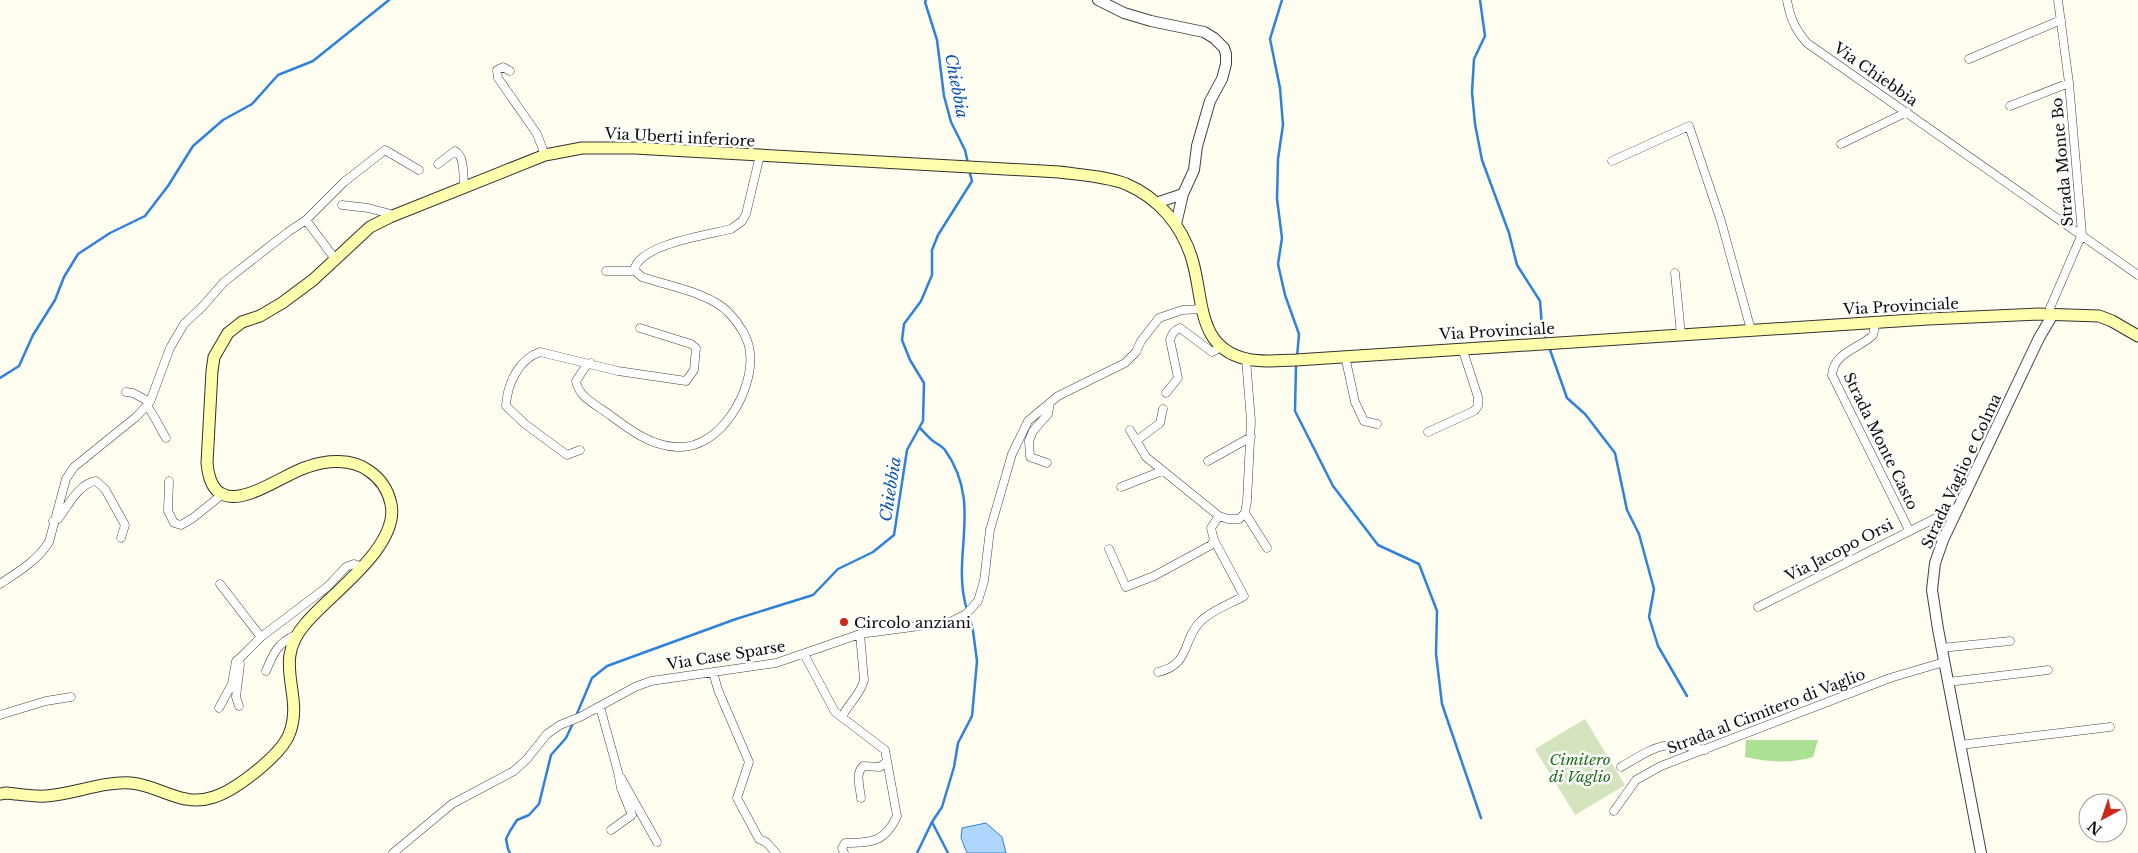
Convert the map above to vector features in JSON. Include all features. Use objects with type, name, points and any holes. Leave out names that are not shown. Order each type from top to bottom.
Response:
[{"type":"main road","name":"Via Uberti inferiore","points":[[224,493],[218,490],[210,481],[207,463],[214,357],[228,333],[242,322],[260,316],[282,303],[314,280],[370,227],[395,215],[545,155],[582,148],[760,155],[1059,172],[1106,178],[1126,184],[1156,203],[1176,224],[1193,260],[1202,309],[1208,329],[1220,346]]},
{"type":"main road","name":"Via Provinciale","points":[[1246,359],[1296,360],[1681,334],[2039,314],[2052,316],[2098,316],[2112,321],[2138,336]]},
{"type":"main road","points":[[1220,346],[1230,353],[1246,359]]},
{"type":"main road","points":[[0,794],[45,796],[132,783],[186,799],[203,800],[216,797],[238,785],[285,743],[293,716],[288,658],[296,635],[316,612],[363,567],[386,534],[391,506],[386,487],[362,465],[327,462],[305,467],[285,478],[247,494],[233,496],[224,493]]},
{"type":"street","points":[[1098,0],[1124,13],[1150,22],[1204,32],[1214,38],[1224,48],[1226,64],[1222,79],[1210,101],[1197,146],[1194,170],[1183,194],[1176,224]]},
{"type":"street","name":"Strada Monte Bo","points":[[2052,316],[2050,308],[2082,234],[2069,84],[2058,0]]},
{"type":"street","name":"Via Chiebbia","points":[[1789,1],[1790,17],[1798,32],[1807,43],[2138,275]]},
{"type":"street","points":[[1969,59],[2061,20]]},
{"type":"street","points":[[510,71],[504,67],[497,70],[498,78],[537,134],[545,155]]},
{"type":"street","points":[[2010,106],[2069,84]]},
{"type":"street","points":[[1840,144],[1907,112]]},
{"type":"street","points":[[1612,161],[1688,126],[1721,221],[1751,330]]},
{"type":"street","points":[[0,584],[36,558],[45,549],[49,542],[64,485],[74,467],[136,418],[148,404],[170,348],[184,324],[224,282],[306,220],[344,182],[385,150],[419,170]]},
{"type":"street","points":[[438,164],[455,151],[458,153],[462,160],[464,187]]},
{"type":"street","points":[[634,272],[637,261],[652,250],[731,229],[742,221],[746,214],[760,155]]},
{"type":"street","points":[[1156,203],[1183,194]]},
{"type":"street","points":[[342,205],[368,208],[395,215]]},
{"type":"street","points":[[306,220],[335,259]]},
{"type":"street","points":[[591,363],[576,381],[579,392],[630,430],[654,443],[678,447],[701,442],[717,432],[744,394],[750,376],[750,351],[744,333],[729,312],[712,300],[642,277],[634,272],[606,270]]},
{"type":"street","points":[[1676,273],[1681,334]]},
{"type":"street","name":"Via Case Sparse","points":[[394,853],[452,804],[514,771],[527,760],[547,734],[560,725],[580,718],[635,687],[652,681],[776,663],[860,634],[950,622],[962,617],[978,601],[984,581],[990,530],[1012,454],[1028,421],[1058,396],[1125,363],[1136,352],[1141,341],[1159,318],[1182,310],[1202,309]]},
{"type":"street","name":"Strada Vaglio e Colma","points":[[1981,853],[1932,590],[1935,563],[2039,338],[2052,316]]},
{"type":"street","name":"Strada Monte Casto","points":[[1876,322],[1873,335],[1840,357],[1833,366],[1832,374],[1909,530]]},
{"type":"street","points":[[580,450],[568,455],[525,424],[506,406],[507,394],[520,365],[531,355],[540,352],[618,371],[686,381],[694,370],[696,348],[691,344],[640,328]]},
{"type":"street","points":[[1166,393],[1178,378],[1170,340],[1176,330],[1180,328],[1185,331],[1212,352],[1220,346]]},
{"type":"street","points":[[1428,432],[1474,411],[1478,406],[1478,397],[1462,348]]},
{"type":"street","points":[[1345,356],[1354,402],[1364,420],[1378,424]]},
{"type":"street","points":[[1246,359],[1251,437],[1245,513],[1267,548]]},
{"type":"street","points":[[126,392],[133,393],[148,404],[156,417],[156,423],[166,438]]},
{"type":"street","points":[[1047,463],[1030,457],[1029,441],[1033,431],[1048,414],[1050,403]]},
{"type":"street","points":[[1136,441],[1160,423],[1163,409]]},
{"type":"street","points":[[1130,430],[1146,457],[1219,516],[1228,519],[1239,519],[1245,513]]},
{"type":"street","points":[[1208,461],[1251,437]]},
{"type":"street","points":[[1120,487],[1162,471]]},
{"type":"street","points":[[169,480],[168,510],[174,523],[182,525],[224,493]]},
{"type":"street","points":[[53,521],[58,519],[83,486],[89,482],[96,481],[105,489],[118,511],[124,525],[121,538]]},
{"type":"street","name":"Via Jacopo Orsi","points":[[1758,607],[1962,505]]},
{"type":"street","points":[[1158,672],[1172,668],[1184,654],[1192,632],[1199,622],[1244,596],[1214,540],[1211,528],[1219,516]]},
{"type":"street","points":[[1109,550],[1126,587],[1180,563],[1210,546],[1214,540]]},
{"type":"street","points":[[219,708],[232,684],[236,662],[261,637],[327,587],[346,567],[354,564],[363,567]]},
{"type":"street","points":[[220,584],[261,637]]},
{"type":"street","points":[[842,717],[848,705],[863,686],[860,634]]},
{"type":"street","points":[[266,671],[276,649],[284,640],[296,635]]},
{"type":"street","points":[[1942,648],[2010,641]]},
{"type":"street","points":[[804,654],[835,712],[885,750],[897,816],[888,830],[876,841],[845,843],[842,848],[844,853]]},
{"type":"street","points":[[240,706],[236,696],[241,657]]},
{"type":"street","name":"Strada al Cimitero di Vaglio","points":[[1614,811],[1628,789],[1643,775],[1890,678],[1944,662]]},
{"type":"street","points":[[1948,682],[2048,670]]},
{"type":"street","points":[[712,672],[749,762],[737,798],[759,839],[766,842],[776,853]]},
{"type":"street","points":[[0,715],[46,701],[71,697]]},
{"type":"street","points":[[600,707],[621,788],[632,815],[611,830]]},
{"type":"street","points":[[1960,745],[2110,727]]},
{"type":"street","points":[[1620,766],[1657,746],[1684,745],[1705,750]]},
{"type":"street","points":[[862,798],[858,774],[860,768],[863,766],[880,767],[886,762]]},
{"type":"street","points":[[618,772],[657,842]]},
{"type":"green space","name":"Cimitero di Vaglio","points":[[1585,719],[1625,785],[1575,815],[1535,749]]},
{"type":"green space","points":[[1746,740],[1818,740],[1813,757],[1779,762],[1745,757]]},
{"type":"water","points":[[986,823],[1002,837],[1006,853],[967,853],[961,838],[962,828]]},
{"type":"waterway","points":[[0,378],[19,366],[33,335],[55,300],[64,277],[78,254],[110,233],[145,216],[168,186],[193,146],[223,120],[252,104],[278,75],[313,61],[389,0]]},
{"type":"waterway","name":"Chiebbia","points":[[926,0],[937,40],[944,96],[951,122],[965,150],[968,163]]},
{"type":"waterway","points":[[1282,0],[1270,39],[1280,88],[1283,125],[1278,159],[1277,199],[1282,238],[1278,264],[1285,295],[1299,334],[1297,357]]},
{"type":"waterway","points":[[1480,0],[1485,36],[1474,59],[1472,92],[1475,124],[1482,160],[1509,233],[1517,265],[1540,301],[1542,327],[1546,339]]},
{"type":"waterway","name":"Chiebbia","points":[[576,716],[592,678],[607,666],[736,619],[813,595],[838,569],[873,552],[894,535],[907,450],[923,421],[924,383],[910,360],[902,340],[904,324],[921,301],[932,275],[932,250],[938,235],[972,181],[969,170]]},
{"type":"waterway","points":[[1549,347],[1567,398],[1585,414],[1615,453],[1627,510],[1639,534],[1654,589],[1649,617],[1658,646],[1687,696]]},
{"type":"waterway","points":[[1296,365],[1295,411],[1333,486],[1378,545],[1419,564],[1437,611],[1436,654],[1442,704],[1481,818]]},
{"type":"waterway","points":[[920,428],[945,450],[956,470],[962,490],[965,510],[962,570],[967,610]]},
{"type":"waterway","points":[[917,853],[932,822],[942,807],[954,767],[958,743],[972,716],[977,661],[969,615]]},
{"type":"waterway","name":"Chiebbia","points":[[510,853],[506,839],[517,820],[529,815],[539,804],[551,755],[566,738],[574,721]]},
{"type":"waterway","points":[[932,822],[948,853]]},
{"type":"place","name":"Circolo anziani","points":[[844,622]]}]
